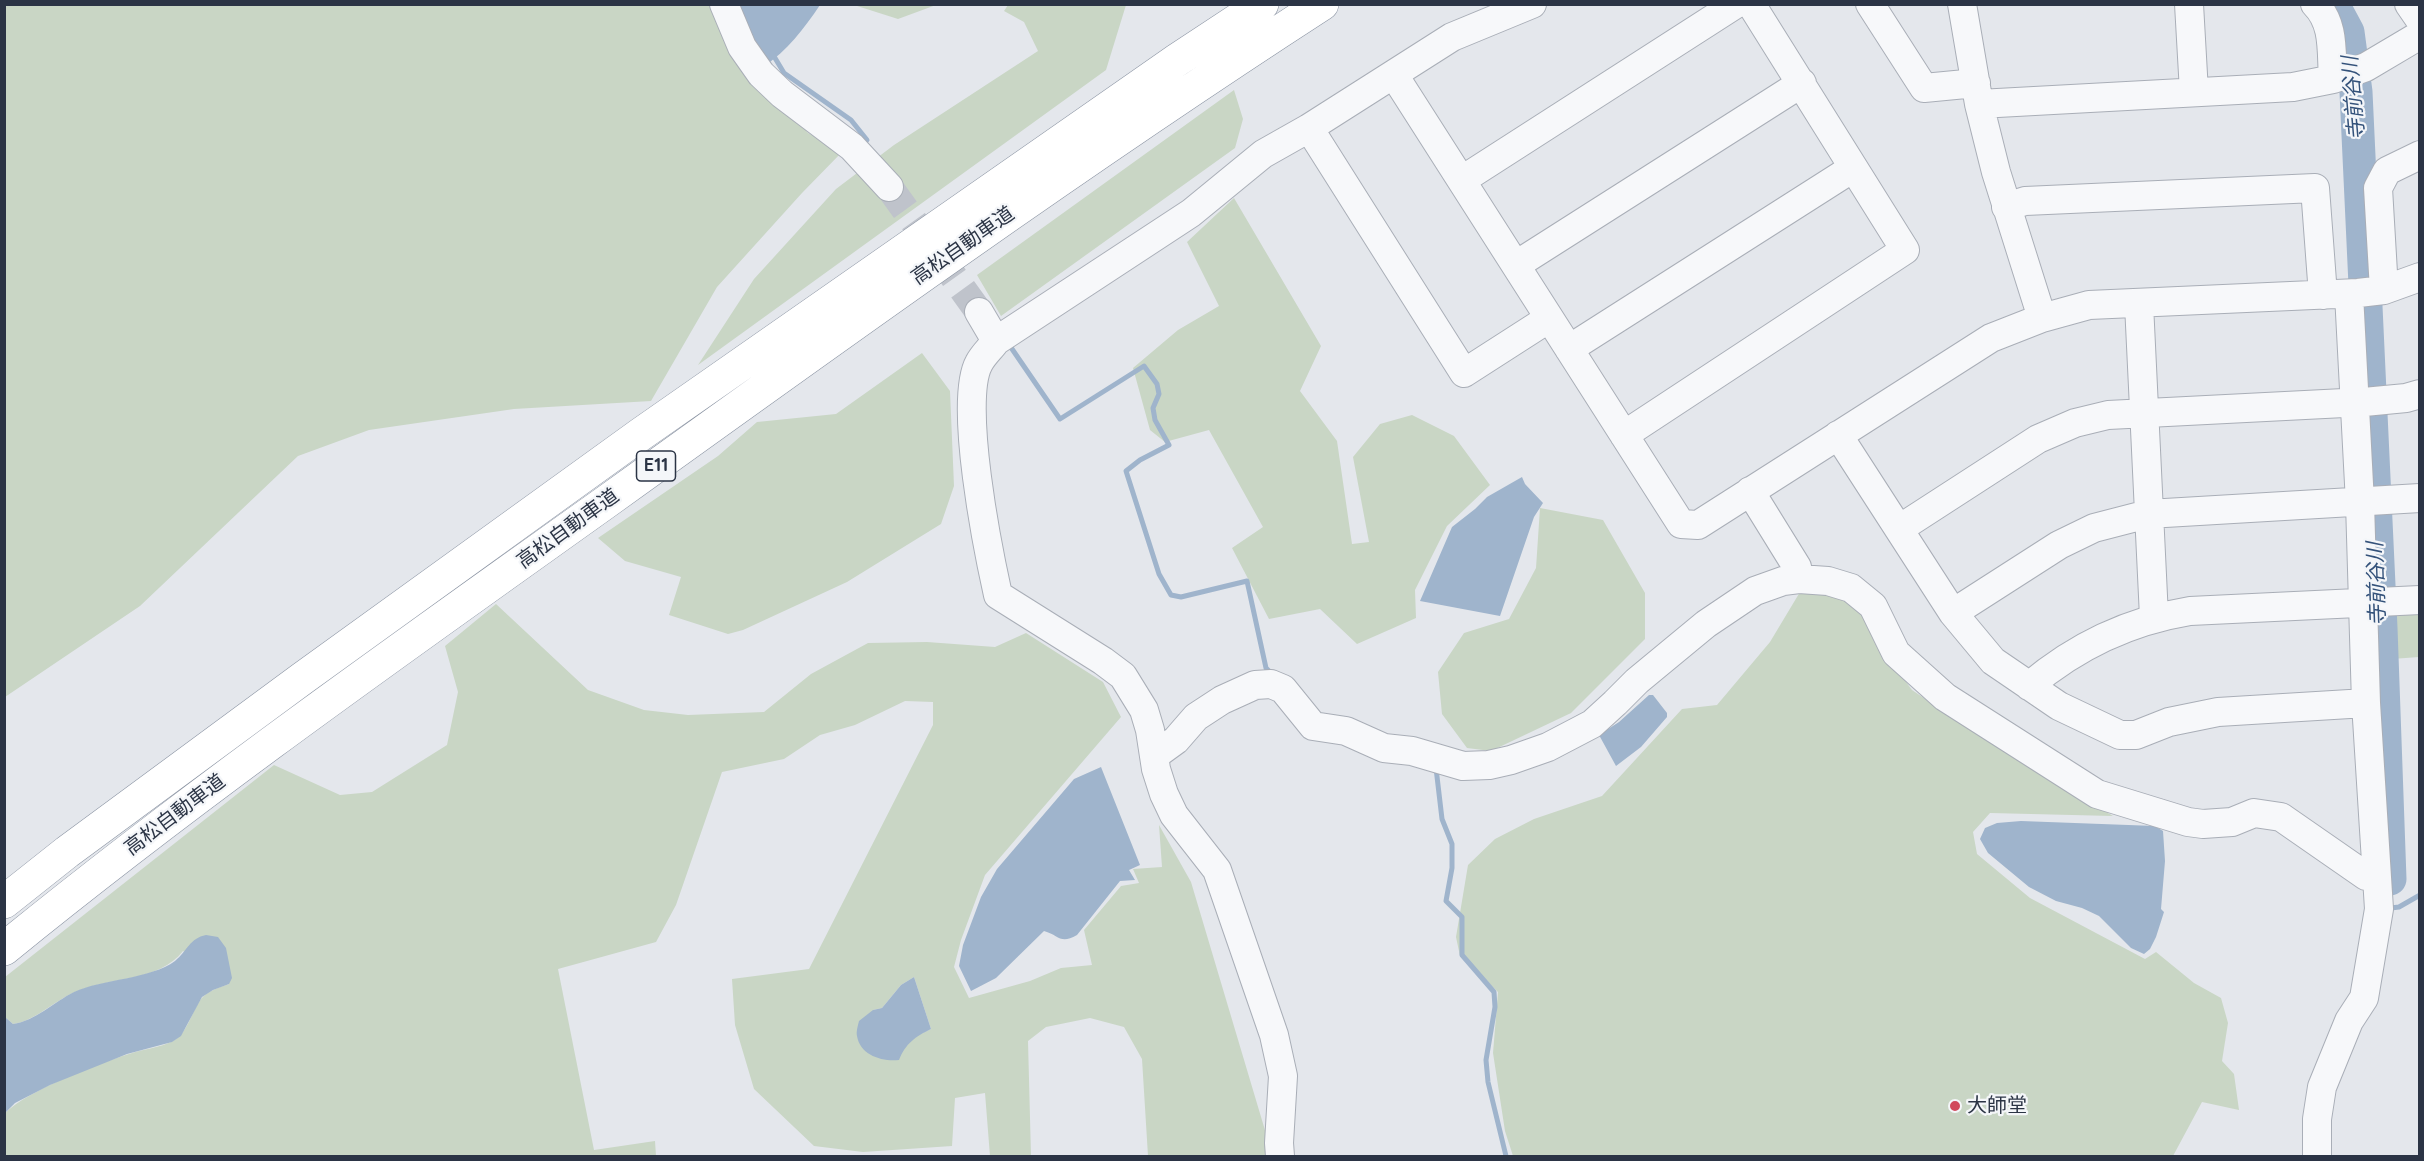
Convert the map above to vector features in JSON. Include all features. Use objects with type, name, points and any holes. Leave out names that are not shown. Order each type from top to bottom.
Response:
[{"type":"highway","name":"高松自動車道","points":[[4,902],[67,852],[303,678],[641,434],[1177,60],[1262,4]]},
{"type":"highway","name":"高松自動車道","points":[[4,949],[87,881],[321,706],[929,270],[1196,86],[1322,4]]},
{"type":"street","points":[[724,4],[742,47],[761,74],[782,94],[852,147],[889,187]]},
{"type":"street","points":[[1280,1156],[1283,1076],[1274,1035],[1217,870],[1174,815],[1164,794],[1156,769],[1144,710],[1123,676],[1094,655],[998,595],[986,539],[975,456],[972,394],[978,363],[996,341],[1191,213],[1263,154],[1394,75],[1452,36],[1532,4]]},
{"type":"street","points":[[1462,180],[1736,4]]},
{"type":"street","points":[[1624,435],[1905,250],[1752,4]]},
{"type":"street","points":[[1870,4],[1924,88],[1978,93],[2194,92],[2293,87],[2348,74],[2420,35]]},
{"type":"street","points":[[1962,4],[1978,93],[2006,207],[2042,318]]},
{"type":"street","points":[[2189,4],[2194,92]]},
{"type":"street","points":[[2315,4],[2322,11],[2330,27],[2348,74]]},
{"type":"street","points":[[2409,4],[2420,20]]},
{"type":"street","points":[[1394,75],[1681,524],[1698,525],[1991,338],[2042,318],[2088,305],[2358,293],[2420,278]]},
{"type":"street","points":[[1516,265],[1802,83]]},
{"type":"street","points":[[1309,128],[1464,373],[1548,318]]},
{"type":"street","points":[[2317,1156],[2317,1119],[2322,1087],[2349,1021],[2364,998],[2379,909],[2366,703],[2374,602],[2366,402],[2358,293],[2378,188],[2387,171],[2420,155]]},
{"type":"street","points":[[1569,349],[1853,168]]},
{"type":"street","points":[[2006,207],[2025,201],[2314,188],[2358,293]]},
{"type":"street","points":[[2139,304],[2154,617]]},
{"type":"street","points":[[979,312],[996,341]]},
{"type":"street","points":[[1899,529],[2038,438],[2075,423],[2108,415],[2366,402],[2420,394]]},
{"type":"street","points":[[1838,435],[1953,613],[1993,661],[2059,706],[2120,735],[2136,735],[2169,722],[2218,712],[2366,703]]},
{"type":"street","points":[[1750,491],[1797,567],[1799,579]]},
{"type":"street","points":[[1953,613],[2059,545],[2094,528],[2148,514],[2420,498]]},
{"type":"street","points":[[1154,756],[1176,740],[1196,717],[1222,700],[1255,685],[1271,684],[1283,689],[1313,726],[1346,731],[1384,748],[1412,751],[1463,766],[1489,765],[1511,760],[1548,747],[1592,724],[1616,704],[1637,681],[1706,624],[1755,591],[1783,581],[1799,579],[1828,581],[1851,588],[1873,606],[1896,653],[1945,697],[2097,794],[2188,822],[2203,824],[2232,822],[2254,813],[2281,817],[2366,876],[2376,877]]},
{"type":"street","points":[[2028,686],[2049,669],[2102,637],[2154,617],[2190,611],[2420,600]]},
{"type":"green space","points":[[5,5],[719,5],[740,52],[808,133],[843,151],[717,287],[651,401],[514,409],[369,430],[298,456],[140,606],[5,697]]},
{"type":"green space","points":[[854,5],[936,5],[898,19]]},
{"type":"green space","points":[[1008,5],[1126,5],[1106,70],[698,365],[754,279],[836,189],[894,145],[1038,51],[1024,22],[1004,11]]},
{"type":"green space","points":[[1234,90],[1243,119],[1235,148],[1001,316],[977,275]]},
{"type":"green space","points":[[1234,198],[1321,346],[1300,391],[1337,441],[1352,544],[1369,542],[1353,457],[1380,424],[1412,415],[1454,436],[1490,485],[1447,526],[1415,590],[1416,618],[1357,644],[1320,609],[1269,619],[1232,548],[1263,527],[1209,430],[1165,442],[1150,430],[1133,368],[1178,330],[1219,306],[1187,242]]},
{"type":"green space","points":[[922,353],[950,391],[954,486],[941,524],[847,582],[743,630],[728,634],[669,615],[681,577],[625,561],[598,538],[718,456],[757,422],[836,414]]},
{"type":"green space","points":[[1540,508],[1603,520],[1645,593],[1645,639],[1571,713],[1491,751],[1467,748],[1442,714],[1438,672],[1464,633],[1509,619],[1536,568]]},
{"type":"green space","points":[[1800,592],[1835,594],[1863,609],[1880,647],[1912,690],[1989,742],[2113,816],[1990,813],[1973,832],[1977,854],[2030,898],[2145,959],[2156,952],[2194,983],[2221,998],[2228,1023],[2222,1061],[2234,1074],[2239,1110],[2202,1102],[2173,1156],[1513,1156],[1505,1131],[1493,1053],[1498,992],[1460,956],[1456,937],[1468,865],[1495,839],[1534,819],[1602,796],[1682,709],[1717,705],[1770,642]]},
{"type":"green space","points":[[496,604],[588,690],[644,710],[688,715],[764,712],[811,674],[868,643],[927,642],[995,647],[1026,633],[1103,682],[1121,717],[985,875],[961,940],[954,967],[969,998],[1030,981],[1061,968],[1092,965],[1084,930],[1121,886],[1139,883],[1133,869],[1162,867],[1159,825],[1191,882],[1267,1137],[1270,1156],[1148,1156],[1142,1059],[1124,1027],[1090,1018],[1046,1027],[1028,1041],[1031,1156],[990,1156],[985,1093],[955,1098],[952,1146],[863,1152],[814,1146],[754,1089],[735,1025],[732,979],[809,969],[933,725],[933,702],[905,701],[855,725],[820,735],[784,759],[722,772],[676,905],[656,942],[558,969],[594,1150],[655,1141],[656,1156],[5,1156],[5,1113],[16,1104],[82,1071],[115,1058],[173,1041],[182,1033],[204,996],[229,984],[183,951],[161,968],[133,978],[88,987],[67,996],[29,1019],[13,1024],[5,1017],[5,977],[274,765],[340,795],[372,792],[447,745],[458,692],[445,646]],"holes":[[[914,977],[931,1029],[914,1037],[904,1048],[873,1010],[882,1008],[901,985]]]},
{"type":"green space","points":[[2419,607],[2419,657],[2392,659],[2390,609]]},
{"type":"water","points":[[728,5],[820,5],[794,39],[763,67]]},
{"type":"water","points":[[1522,477],[1525,484],[1543,503],[1534,517],[1500,616],[1420,601],[1452,527],[1487,497]]},
{"type":"water","points":[[1649,695],[1653,695],[1667,713],[1667,717],[1641,747],[1616,766],[1599,735],[1619,722]]},
{"type":"water","points":[[1101,767],[1140,865],[1129,870],[1135,880],[1120,881],[1077,935],[1063,939],[1044,931],[996,978],[971,991],[959,966],[963,945],[981,897],[997,869],[1074,779]]},
{"type":"water","points":[[2021,821],[2155,826],[2163,831],[2165,861],[2161,909],[2164,912],[2150,949],[2144,954],[2131,948],[2099,916],[2082,908],[2056,901],[2029,887],[1988,853],[1980,839],[1985,828],[1997,823]]},
{"type":"water","points":[[206,935],[218,937],[226,948],[232,978],[229,984],[202,997],[181,1036],[172,1042],[127,1054],[50,1085],[15,1103],[5,1113],[5,1017],[13,1024],[21,1022],[74,992],[98,984],[153,972],[175,961],[196,939]]},
{"type":"water","points":[[914,977],[931,1029],[912,1041],[899,1060],[886,1060],[873,1056],[859,1043],[857,1033],[859,1021],[873,1010],[882,1008],[901,985]]},
{"type":"waterway","name":"寺前谷川","points":[[2333,4],[2348,32],[2356,92],[2381,628],[2390,879]]},
{"type":"waterway","points":[[772,53],[784,73],[851,120],[867,140]]},
{"type":"waterway","points":[[1010,346],[1060,419],[1144,366],[1157,384],[1159,394],[1153,408],[1155,420],[1169,445],[1140,460],[1126,471],[1159,574],[1171,595],[1181,597],[1247,581],[1266,668],[1272,674]]},
{"type":"waterway","points":[[1436,768],[1442,819],[1452,844],[1452,868],[1446,901],[1462,917],[1462,955],[1494,992],[1495,1007],[1486,1060],[1488,1082],[1506,1156]]},
{"type":"waterway","points":[[2391,908],[2399,907],[2420,895]]},
{"type":"tunnel","points":[[889,187],[979,312]]},
{"type":"place","name":"大師堂","points":[[1955,1106]]}]
